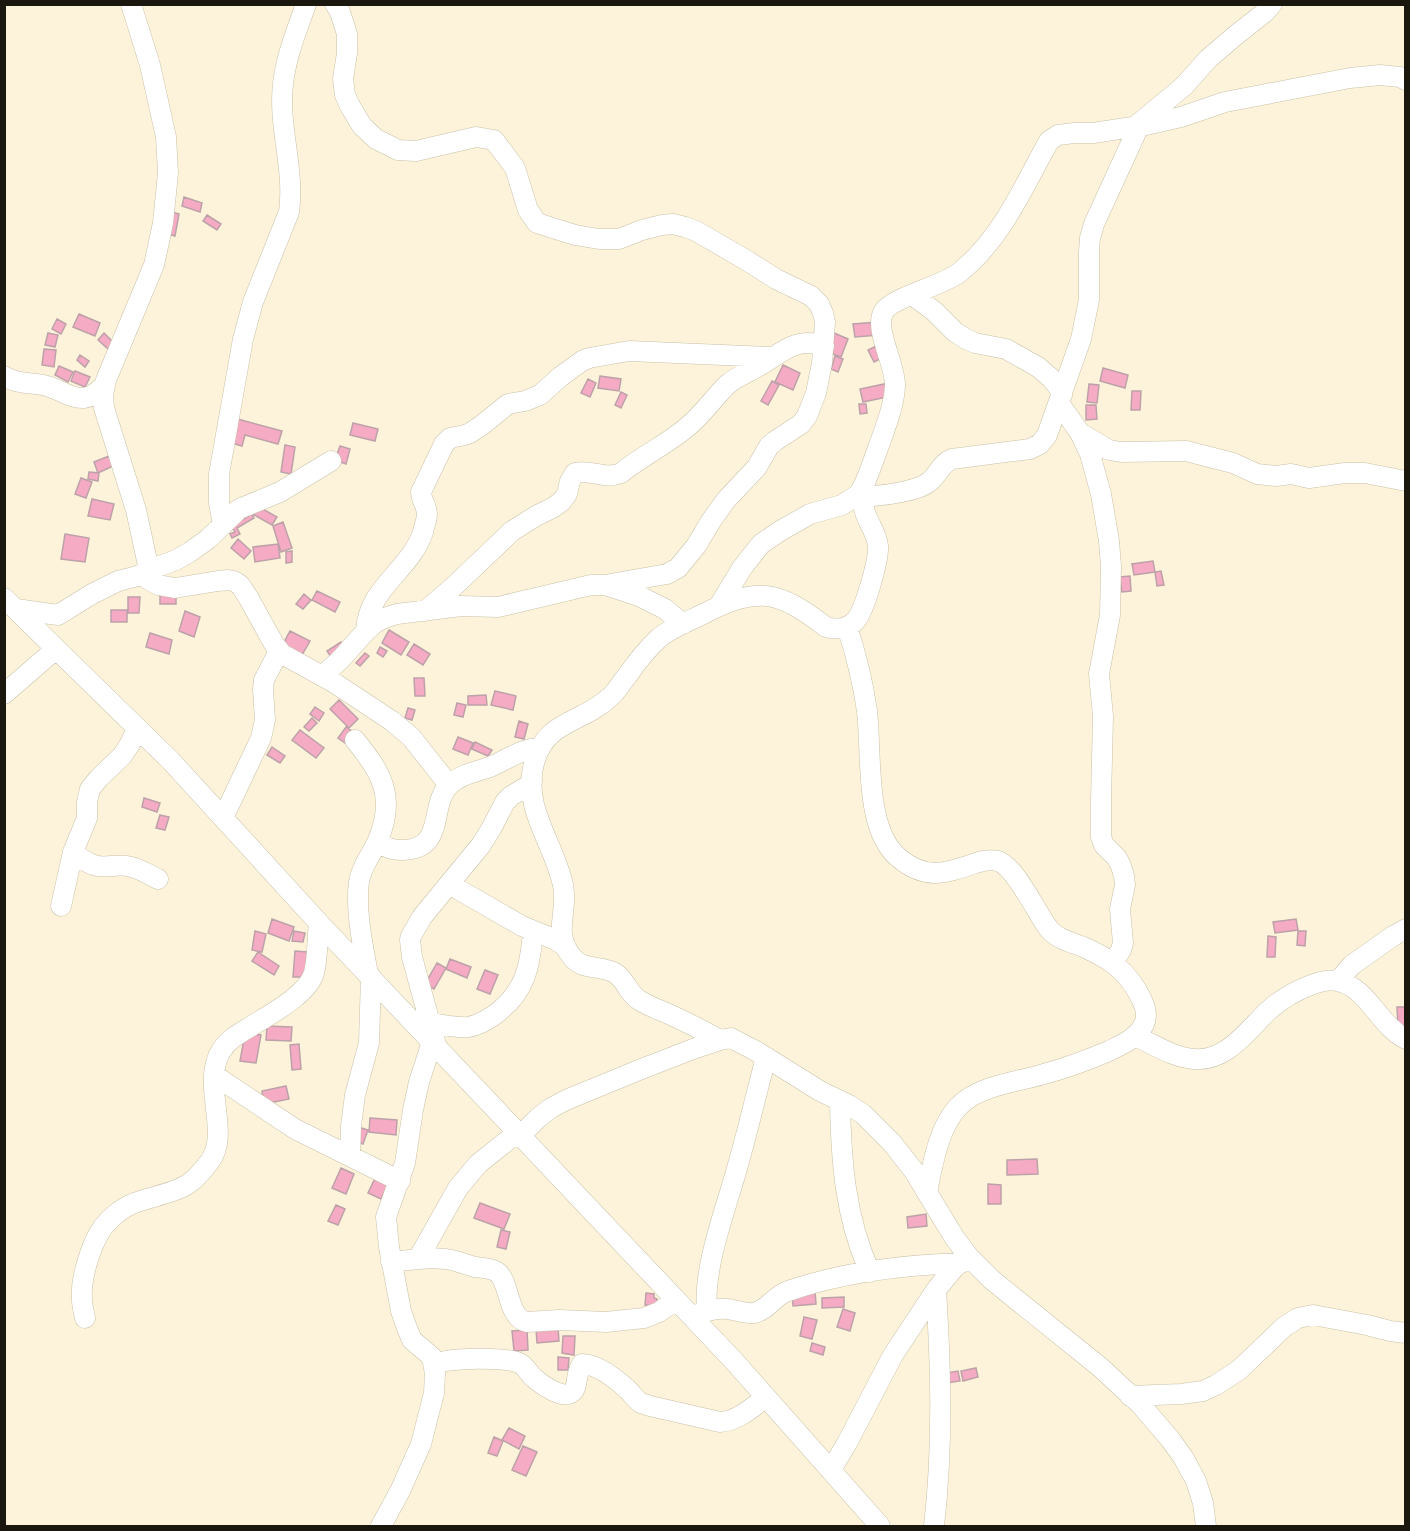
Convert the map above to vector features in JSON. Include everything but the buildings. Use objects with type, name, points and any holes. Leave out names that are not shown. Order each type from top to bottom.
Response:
[{"type":"street","points":[[131,4],[150,65],[166,137],[168,173],[163,223],[154,265],[104,386],[104,408],[136,510],[144,577],[162,587],[175,588],[228,580],[240,585],[279,651],[392,721],[411,737],[448,785]]},
{"type":"street","points":[[223,525],[219,474],[243,339],[253,302],[289,212],[291,183],[284,126],[283,84],[288,56],[306,4]]},
{"type":"street","points":[[322,676],[375,622],[397,614],[460,606],[498,607],[574,588],[667,574],[678,568],[696,546],[726,500],[757,467],[769,446],[801,424],[807,416],[813,405],[820,378],[825,322],[824,313],[812,296],[776,279],[686,226],[662,225],[619,239],[600,239],[575,235],[537,223],[528,210],[515,168],[494,140],[476,136],[416,151],[398,150],[376,139],[362,126],[345,95],[343,79],[347,34],[335,4]]},
{"type":"street","points":[[859,494],[872,496],[919,488],[928,482],[944,463],[952,459],[1030,449],[1040,444],[1047,435],[1086,319],[1089,300],[1090,238],[1094,224],[1137,127],[1184,86],[1208,59],[1272,4]]},
{"type":"street","points":[[719,606],[742,568],[761,544],[810,514],[842,505],[859,494],[868,479],[887,423],[895,386],[893,369],[881,328],[882,315],[889,306],[959,273],[988,244],[1011,212],[1049,141],[1058,135],[1137,127],[1181,117],[1225,102],[1350,78],[1380,75],[1400,77],[1406,80]]},
{"type":"street","points":[[912,295],[966,339],[1006,349],[1038,367],[1052,379],[1059,388],[1060,399],[1090,454],[1101,494],[1111,566],[1110,615],[1099,674],[1103,716],[1101,837],[1104,845],[1122,866],[1125,885],[1120,909],[1123,943],[1113,962]]},
{"type":"street","points":[[425,611],[512,531],[562,501],[575,473],[584,472],[607,477],[621,473],[688,427],[737,377],[765,363],[789,347],[813,342],[824,346]]},
{"type":"street","points":[[366,631],[372,605],[382,589],[406,563],[420,539],[427,513],[421,492],[448,439],[465,435],[482,425],[508,404],[540,395],[560,377],[589,358],[629,351],[772,357]]},
{"type":"street","points":[[4,376],[19,382],[47,386],[78,398],[92,396],[104,386]]},
{"type":"street","points":[[1080,433],[1109,450],[1121,452],[1186,451],[1233,464],[1257,474],[1276,476],[1291,474],[1310,478],[1345,473],[1365,473],[1406,481]]},
{"type":"street","points":[[10,604],[58,615],[118,581],[176,560],[208,539],[238,509],[280,492],[332,461]]},
{"type":"street","points":[[720,1040],[639,1000],[612,971],[584,966],[572,957],[561,933],[564,902],[556,860],[535,813],[532,781],[534,764],[546,738],[555,730],[595,709],[610,698],[661,637],[719,606],[739,598],[759,594],[777,597],[831,629],[847,627],[855,621],[861,610],[877,560],[878,549],[877,537],[859,494]]},
{"type":"street","points":[[605,585],[639,596],[660,606],[683,624]]},
{"type":"street","points":[[10,604],[171,761],[319,923],[433,1037],[519,1134],[676,1300],[699,1314],[766,1397],[880,1527]]},
{"type":"street","points":[[847,627],[864,695],[874,808],[882,836],[889,848],[897,857],[920,871],[950,872],[984,861],[997,861],[1005,865],[1015,876],[1054,935],[1113,962],[1129,980],[1145,1005],[1144,1025],[1135,1036],[1120,1046],[1046,1074],[984,1090],[969,1097],[953,1113],[945,1128],[932,1167],[927,1193]]},
{"type":"street","points":[[4,694],[56,649]]},
{"type":"street","points":[[223,818],[261,738],[265,720],[264,680],[279,651]]},
{"type":"street","points":[[61,906],[73,852],[87,818],[90,789],[122,756],[137,728]]},
{"type":"street","points":[[350,1156],[355,1095],[369,1043],[369,975],[360,916],[359,880],[363,867],[378,841],[386,813],[385,788],[373,762],[355,740]]},
{"type":"street","points":[[378,841],[386,847],[399,850],[418,848],[432,835],[448,785],[463,775],[490,767],[532,748],[540,748]]},
{"type":"street","points":[[381,1527],[421,1444],[434,1393],[435,1374],[432,1357],[412,1340],[406,1328],[388,1247],[386,1217],[405,1163],[412,1110],[433,1037],[412,957],[410,940],[414,929],[474,854],[505,802],[532,781]]},
{"type":"street","points":[[73,852],[93,865],[101,867],[124,865],[158,879]]},
{"type":"street","points":[[449,884],[533,932],[556,940],[566,947]]},
{"type":"street","points":[[85,1318],[82,1299],[84,1274],[91,1252],[104,1226],[117,1213],[130,1205],[188,1184],[212,1158],[217,1144],[218,1129],[213,1085],[216,1062],[222,1049],[237,1034],[268,1017],[310,984],[314,972],[319,923]]},
{"type":"street","points":[[1338,981],[1352,965],[1406,929]]},
{"type":"street","points":[[433,1037],[480,1024],[499,1011],[518,991],[524,980],[533,932]]},
{"type":"street","points":[[1135,1036],[1174,1054],[1192,1059],[1211,1058],[1236,1043],[1270,1010],[1293,994],[1316,983],[1330,980],[1338,981],[1364,996],[1385,1023],[1397,1035],[1406,1039]]},
{"type":"street","points":[[418,1259],[458,1188],[478,1164],[551,1108],[639,1070],[731,1038],[863,1114],[892,1143],[914,1171],[954,1237],[965,1260],[1100,1367],[1158,1424],[1183,1457],[1196,1481],[1203,1503],[1206,1527]]},
{"type":"street","points":[[699,1314],[766,1057]]},
{"type":"street","points":[[214,1076],[295,1129],[400,1180]]},
{"type":"street","points":[[840,1101],[840,1131],[849,1212],[858,1245],[870,1272]]},
{"type":"street","points":[[391,1262],[418,1259],[452,1260],[468,1266],[495,1270],[503,1278],[510,1302],[522,1321],[630,1320],[653,1316],[676,1300]]},
{"type":"street","points":[[699,1314],[718,1309],[755,1313],[766,1307],[778,1295],[813,1283],[870,1272],[965,1260]]},
{"type":"street","points":[[831,1470],[893,1355],[936,1290],[965,1260]]},
{"type":"street","points":[[934,1527],[941,1408],[936,1290]]},
{"type":"street","points":[[1130,1396],[1181,1394],[1210,1388],[1239,1370],[1284,1327],[1298,1318],[1313,1315],[1367,1325],[1390,1332],[1406,1333]]},
{"type":"street","points":[[434,1364],[454,1359],[488,1359],[520,1364],[536,1380],[553,1391],[566,1394],[572,1392],[576,1387],[578,1369],[582,1364],[586,1364],[614,1378],[639,1402],[720,1422],[734,1419],[766,1397]]}]
